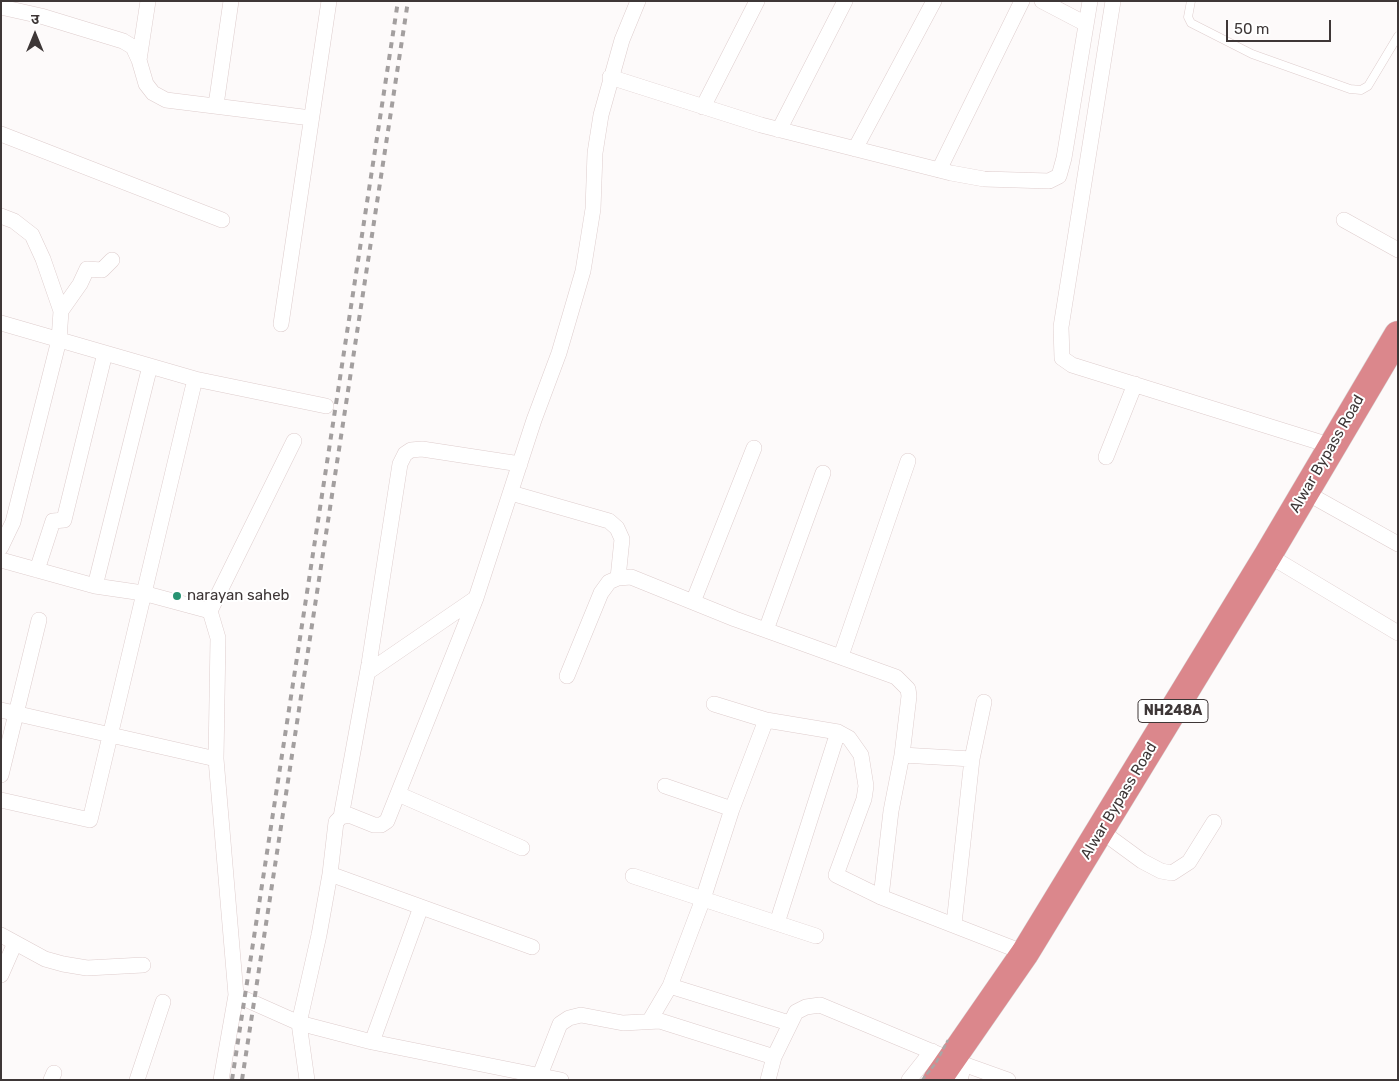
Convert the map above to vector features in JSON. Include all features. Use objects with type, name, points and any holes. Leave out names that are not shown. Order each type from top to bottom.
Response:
[{"type":"highway","name":"Alwar Bypass Road","points":[[949,1062],[1026,953],[1268,555],[1398,335]]},
{"type":"street","points":[[139,60],[148,1]]},
{"type":"street","points":[[216,105],[231,1]]},
{"type":"street","points":[[281,324],[329,1]]},
{"type":"street","points":[[307,1080],[299,1024],[320,934],[336,822],[341,817],[349,815],[374,825],[381,825],[387,821],[476,598],[559,353],[582,272],[593,210],[595,153],[599,125],[610,77],[638,1]]},
{"type":"street","points":[[703,107],[757,1]]},
{"type":"street","points":[[779,130],[845,1]]},
{"type":"street","points":[[855,149],[934,1]]},
{"type":"street","points":[[938,170],[1022,1]]},
{"type":"street","points":[[1042,1],[1086,24]]},
{"type":"street","points":[[610,77],[779,130],[938,170],[984,179],[1030,182],[1049,181],[1059,176],[1090,1]]},
{"type":"street","points":[[1113,1],[1061,327],[1060,347],[1062,358],[1072,365],[1332,446]]},
{"type":"street","points":[[1,7],[41,16],[123,41],[133,47],[146,84],[153,93],[166,100],[311,118]]},
{"type":"street","points":[[1,134],[222,220]]},
{"type":"street","points":[[1,216],[14,221],[32,236],[43,259],[61,310],[58,340],[12,522],[1,547]]},
{"type":"street","points":[[1344,220],[1398,250]]},
{"type":"street","points":[[61,310],[80,284],[87,269],[102,270],[112,260]]},
{"type":"street","points":[[2,328],[58,340],[195,379],[326,406]]},
{"type":"street","points":[[37,570],[53,520],[64,520],[105,353]]},
{"type":"street","points":[[95,586],[150,366]]},
{"type":"street","points":[[1,800],[90,820],[195,379]]},
{"type":"street","points":[[1106,457],[1135,384]]},
{"type":"street","points":[[221,1080],[236,995],[216,759],[218,638],[210,611],[294,441]]},
{"type":"street","points":[[693,602],[754,448]]},
{"type":"street","points":[[341,817],[368,672],[396,478],[405,454],[412,450],[422,450],[520,464]]},
{"type":"street","points":[[841,656],[908,461]]},
{"type":"street","points":[[766,630],[823,473]]},
{"type":"street","points":[[1305,492],[1398,544]]},
{"type":"street","points":[[512,493],[609,521],[617,528],[622,539],[618,578]]},
{"type":"street","points":[[1268,555],[1398,634]]},
{"type":"street","points":[[1,560],[95,586],[144,594],[210,611]]},
{"type":"street","points":[[567,676],[600,593],[609,582],[618,578],[631,577],[766,630],[896,677],[908,689],[902,755],[891,811],[881,897]]},
{"type":"street","points":[[368,672],[476,598]]},
{"type":"street","points":[[1,776],[40,620]]},
{"type":"street","points":[[954,924],[972,759],[984,702]]},
{"type":"street","points":[[714,704],[766,720],[838,732],[849,738],[861,755],[866,786],[864,799],[836,875],[881,897],[1026,953]]},
{"type":"street","points":[[1,710],[216,759]]},
{"type":"street","points":[[650,1020],[670,986],[703,899],[732,809],[766,720]]},
{"type":"street","points":[[777,923],[838,732]]},
{"type":"street","points":[[902,755],[972,759]]},
{"type":"street","points":[[665,786],[732,809]]},
{"type":"street","points":[[398,794],[522,848]]},
{"type":"street","points":[[1101,831],[1142,861],[1161,871],[1172,873],[1189,862],[1214,822]]},
{"type":"street","points":[[330,874],[532,947]]},
{"type":"street","points":[[633,876],[816,936]]},
{"type":"street","points":[[372,1042],[421,907]]},
{"type":"street","points":[[1,935],[45,959],[63,964],[87,968],[143,965]]},
{"type":"street","points":[[1,975],[15,943]]},
{"type":"street","points":[[670,986],[789,1022]]},
{"type":"street","points":[[236,995],[299,1024],[493,1073],[540,1075],[561,1080]]},
{"type":"street","points":[[137,1080],[163,1002]]},
{"type":"street","points":[[768,1080],[774,1057],[789,1022],[796,1012],[806,1007],[820,1005],[949,1062],[1008,1080]]},
{"type":"street","points":[[540,1075],[560,1024],[569,1018],[581,1015],[636,1024],[650,1020],[660,1021],[774,1057]]},
{"type":"street","points":[[909,1080],[949,1062]]},
{"type":"lane","points":[[1191,1],[1188,17],[1191,23],[1252,54],[1350,89],[1361,90],[1368,86],[1398,36]]},
{"type":"path","points":[[922,1080],[936,1063],[949,1062]]},
{"type":"railway","points":[[232,1080],[398,1]]},
{"type":"railway","points":[[242,1080],[408,1]]},
{"type":"place","name":"narayan saheb","points":[[177,596]]}]
